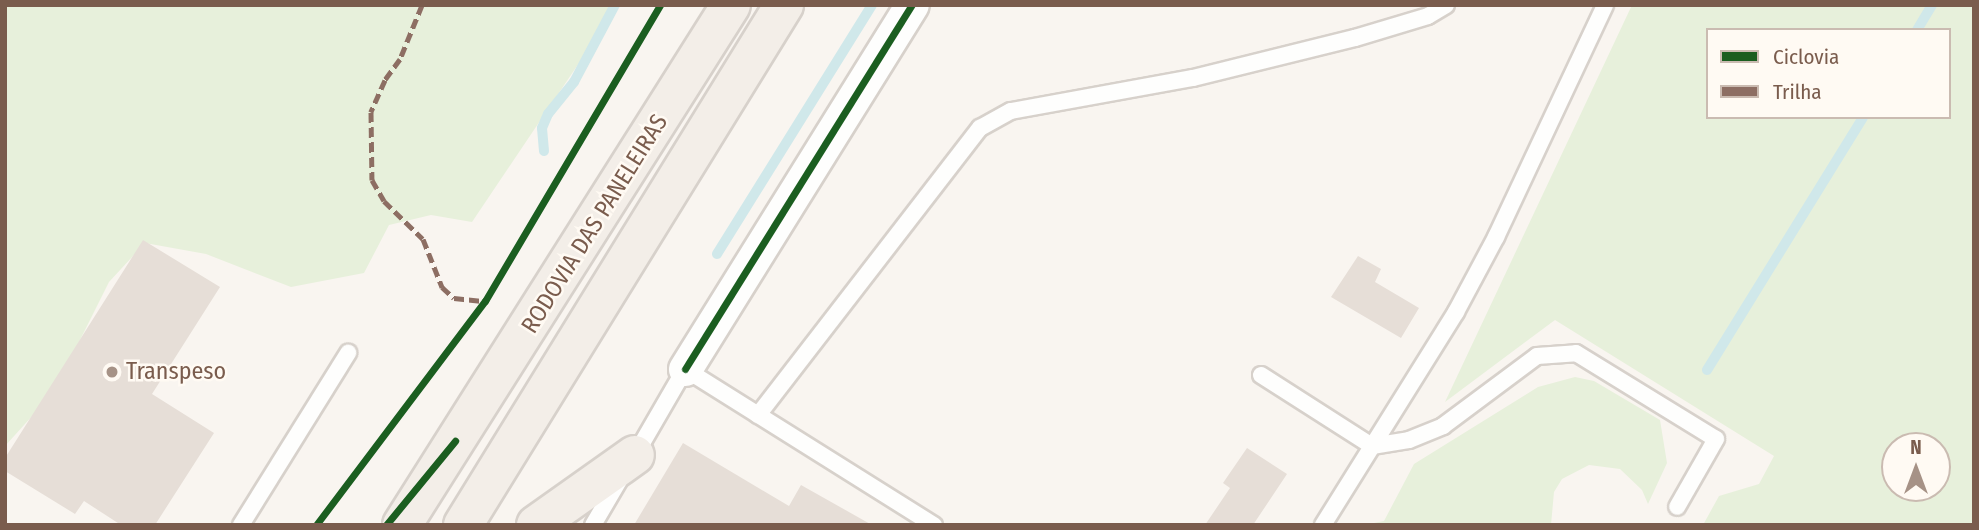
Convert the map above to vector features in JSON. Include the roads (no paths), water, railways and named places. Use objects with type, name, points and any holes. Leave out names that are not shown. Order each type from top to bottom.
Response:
[{"type":"main road","name":"RODOVIA DAS PANELEIRAS","points":[[402,525],[731,5]]},
{"type":"main road","name":"RODOVIA DAS PANELEIRAS","points":[[463,525],[519,429],[784,5]]},
{"type":"main road","points":[[536,525],[635,455]]},
{"type":"street","points":[[685,369],[912,5]]},
{"type":"lane","points":[[758,415],[980,128],[1023,107],[1193,78],[1355,38],[1428,16],[1446,5]]},
{"type":"lane","points":[[1323,525],[1496,237],[1605,5]]},
{"type":"lane","points":[[241,525],[348,353]]},
{"type":"lane","points":[[1261,375],[1372,446],[1409,440],[1443,426],[1537,355],[1576,353],[1716,439],[1677,507]]},
{"type":"lane","points":[[593,525],[685,369],[934,525]]},
{"type":"waterway","points":[[544,151],[542,128],[548,114],[574,82],[615,5]]},
{"type":"waterway","points":[[717,254],[872,5]]},
{"type":"waterway","points":[[1918,28],[1932,5]]},
{"type":"waterway","points":[[1707,370],[1862,119]]},
{"type":"place","name":"Transpeso","points":[[112,372]]}]
